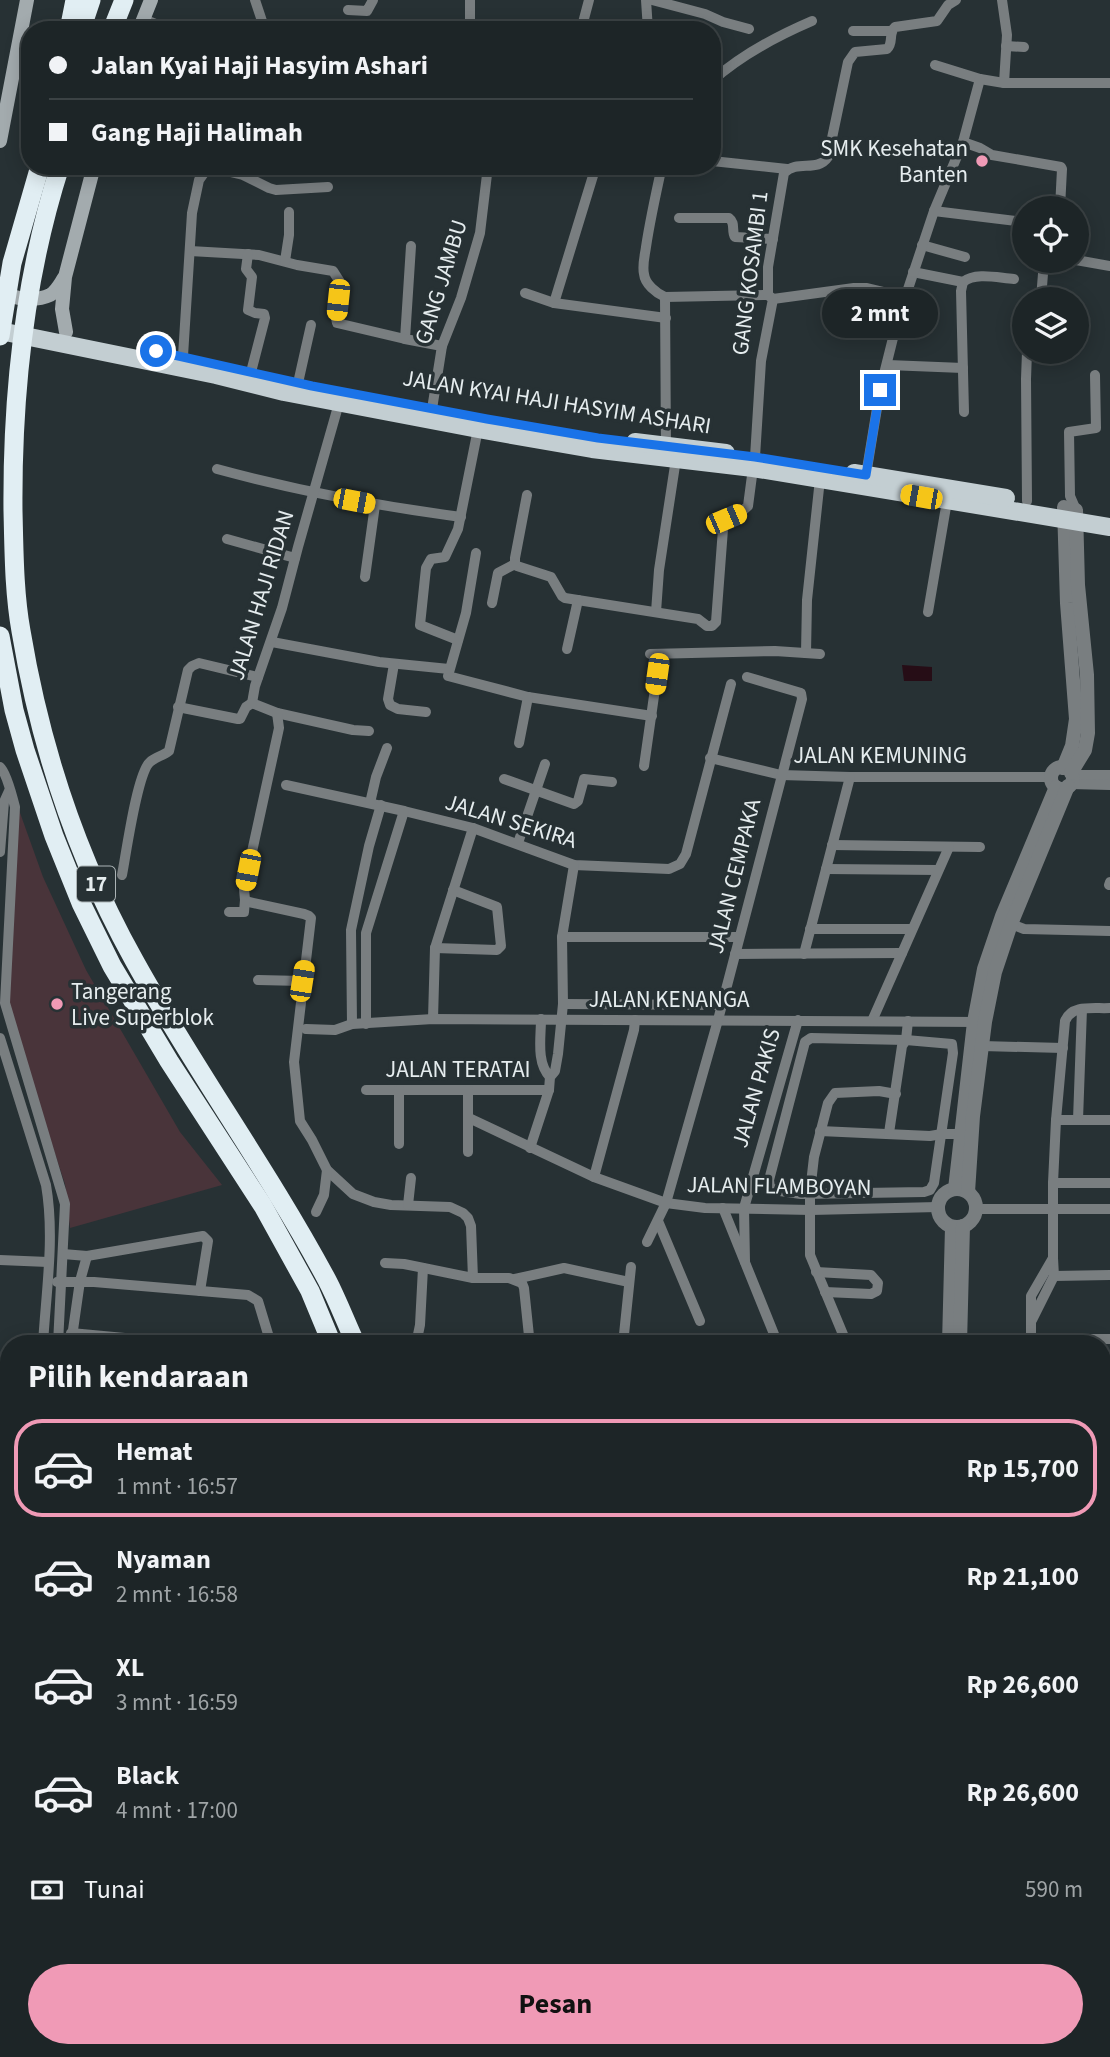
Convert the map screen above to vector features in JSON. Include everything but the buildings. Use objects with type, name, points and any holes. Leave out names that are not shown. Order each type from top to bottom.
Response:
[{"type":"highway","points":[[71,21],[75,0]]},
{"type":"highway","points":[[84,21],[91,0]]},
{"type":"highway","points":[[106,21],[113,0]]},
{"type":"highway","points":[[116,21],[124,0]]},
{"type":"highway","points":[[0,333],[12,263],[37,175]]},
{"type":"highway","name":"17","points":[[57,175],[34,267],[18,366],[13,485],[20,628],[35,704],[73,830],[101,897],[134,960],[283,1202],[329,1284],[352,1335]]},
{"type":"highway","name":"17","points":[[0,636],[14,710],[25,750],[54,836],[81,903],[112,966],[263,1206],[310,1291],[328,1335]]},
{"type":"main road","points":[[23,21],[27,0]]},
{"type":"main road","points":[[142,21],[151,0]]},
{"type":"main road","points":[[0,141],[21,31]]},
{"type":"main road","points":[[66,332],[62,309],[65,277],[92,175]]},
{"type":"main road","points":[[0,291],[20,299],[49,296],[65,277]]},
{"type":"main road","name":"JALAN KYAI HAJI HASYIM ASHARI","points":[[0,319],[432,410],[598,438],[669,454]]},
{"type":"main road","name":"JALAN KYAI HAJI HASYIM ASHARI","points":[[0,333],[216,375],[339,403],[592,449],[754,462],[866,475],[1070,510],[1110,527]]},
{"type":"main road","name":"JALAN KYAI HAJI HASYIM ASHARI","points":[[754,462],[820,479],[947,501],[1110,515]]},
{"type":"street","points":[[255,0],[262,21]]},
{"type":"street","points":[[348,10],[367,10],[373,0]]},
{"type":"street","points":[[470,0],[470,21]]},
{"type":"street","points":[[583,21],[589,0]]},
{"type":"street","points":[[646,0],[649,21]]},
{"type":"street","points":[[652,0],[721,21]]},
{"type":"street","points":[[853,31],[892,31],[898,26],[937,21],[947,5],[956,0]]},
{"type":"street","points":[[1002,0],[1007,35],[1004,83]]},
{"type":"street","points":[[721,21],[749,29]]},
{"type":"street","points":[[721,71],[812,21]]},
{"type":"street","name":"GANG KOSAMBI 1","points":[[515,564],[551,577],[562,596],[698,619],[707,626],[716,622],[723,529],[726,519],[739,514],[748,506],[750,497],[761,360],[771,297],[768,267],[783,177],[787,169],[794,166],[820,165],[827,160],[852,56],[858,51],[887,49],[891,44],[892,31]]},
{"type":"street","points":[[1006,46],[1024,47]]},
{"type":"street","points":[[935,65],[980,79],[1004,83],[1110,83]]},
{"type":"street","points":[[866,475],[880,390],[897,322],[934,211],[963,142],[980,79]]},
{"type":"street","points":[[963,142],[992,155],[1061,167],[1061,196]]},
{"type":"street","points":[[721,162],[787,169]]},
{"type":"street","points":[[183,356],[192,213],[203,175]]},
{"type":"street","points":[[245,175],[276,190],[328,187]]},
{"type":"street","name":"GANG JAMBU","points":[[432,410],[442,346],[461,299],[480,233],[487,175]]},
{"type":"street","points":[[554,303],[593,175]]},
{"type":"street","points":[[660,175],[649,224],[643,273],[654,290],[665,297],[771,297],[855,288],[867,288],[905,297]]},
{"type":"street","points":[[934,211],[1012,221]]},
{"type":"street","points":[[285,261],[289,212]]},
{"type":"street","points":[[679,218],[729,218],[733,223],[735,237],[773,239]]},
{"type":"street","points":[[922,245],[965,257]]},
{"type":"street","points":[[405,340],[411,246]]},
{"type":"street","points":[[190,251],[248,254],[335,272],[340,282],[337,323],[442,346]]},
{"type":"street","points":[[248,254],[246,269],[252,277],[248,310],[264,314],[265,317],[251,372]]},
{"type":"street","points":[[1089,262],[1110,266]]},
{"type":"street","points":[[913,272],[963,282],[977,276],[1014,279]]},
{"type":"street","points":[[963,282],[964,412]]},
{"type":"street","points":[[525,293],[554,303],[666,318]]},
{"type":"street","points":[[656,612],[669,454],[665,297]]},
{"type":"street","points":[[299,383],[311,325]]},
{"type":"street","points":[[1027,364],[1027,501]]},
{"type":"street","points":[[888,365],[963,368]]},
{"type":"street","points":[[961,1191],[959,1138],[979,1022],[984,970],[995,935],[1064,778],[1085,750],[1088,733],[1087,675],[1073,602],[1069,432],[1096,428],[1096,375]]},
{"type":"street","name":"JALAN HAJI RIDAN","points":[[339,403],[272,642],[252,694],[252,703],[277,713],[369,732]]},
{"type":"street","points":[[457,640],[420,625],[426,568],[431,559],[446,556],[457,533],[478,429]]},
{"type":"street","points":[[218,469],[314,493],[461,517]]},
{"type":"street","points":[[806,653],[807,600],[820,479]]},
{"type":"street","points":[[492,603],[498,573],[515,564],[527,495]]},
{"type":"street","points":[[928,611],[947,501]]},
{"type":"street","points":[[365,577],[375,505]]},
{"type":"street","points":[[227,539],[295,558]]},
{"type":"street","points":[[476,553],[466,613],[449,677],[528,697],[652,716]]},
{"type":"street","points":[[567,649],[578,600]]},
{"type":"street","points":[[272,642],[394,664],[449,669]]},
{"type":"street","points":[[644,766],[652,716],[655,654],[775,651],[820,654]]},
{"type":"street","points":[[122,875],[145,768],[149,762],[169,751],[188,670],[195,664],[204,664],[258,677]]},
{"type":"street","points":[[394,664],[388,699],[390,705],[398,709],[426,712]]},
{"type":"street","name":"JALAN CEMPAKA","points":[[647,1242],[666,1203],[718,1020],[802,695],[747,677]]},
{"type":"street","name":"JALAN SEKIRA","points":[[286,785],[473,828],[574,865],[669,869],[680,863],[685,854],[731,684]]},
{"type":"street","points":[[519,743],[528,697]]},
{"type":"street","points":[[178,707],[240,719],[246,707],[252,703]]},
{"type":"street","points":[[229,912],[244,912],[244,889],[279,728],[277,713]]},
{"type":"street","points":[[352,1024],[351,930],[369,846],[376,776],[387,748]]},
{"type":"street","name":"JALAN KEMUNING","points":[[710,758],[781,775],[1064,778]]},
{"type":"street","points":[[518,844],[545,764]]},
{"type":"street","points":[[0,767],[6,775],[15,807],[6,1014],[63,1196],[65,1216],[58,1335]]},
{"type":"street","points":[[1064,778],[1110,775]]},
{"type":"street","points":[[804,954],[850,777]]},
{"type":"street","points":[[1064,778],[1110,785]]},
{"type":"street","points":[[961,1191],[982,1046],[979,1022],[1064,778]]},
{"type":"street","points":[[504,779],[535,792],[576,804],[584,779],[612,782]]},
{"type":"street","points":[[0,852],[4,802],[9,791]]},
{"type":"street","points":[[366,1024],[366,933],[404,811]]},
{"type":"street","points":[[433,1019],[435,948],[473,828]]},
{"type":"street","points":[[832,845],[980,847]]},
{"type":"street","points":[[872,1021],[949,847]]},
{"type":"street","points":[[530,1148],[549,1090],[550,1077],[555,1071],[563,1004],[562,936],[574,865]]},
{"type":"street","points":[[826,869],[938,870]]},
{"type":"street","points":[[435,948],[497,950],[501,946],[497,907],[453,890]]},
{"type":"street","points":[[245,900],[309,916],[311,922],[294,1062],[300,1121],[327,1170],[353,1194],[374,1202],[450,1207],[463,1213],[468,1218],[473,1237],[473,1278]]},
{"type":"street","points":[[1013,920],[1041,930],[1110,931]]},
{"type":"street","points":[[810,929],[912,929]]},
{"type":"street","points":[[351,930],[366,933]]},
{"type":"street","points":[[562,936],[739,937]]},
{"type":"street","points":[[735,954],[902,953]]},
{"type":"street","points":[[258,980],[302,981]]},
{"type":"street","points":[[563,1004],[722,1005]]},
{"type":"street","points":[[1031,1322],[1054,1276],[1056,1119],[1067,1016],[1075,1009],[1110,1008]]},
{"type":"street","points":[[1078,1120],[1082,1009]]},
{"type":"street","name":"JALAN KENANGA","points":[[306,1030],[335,1030],[352,1024],[433,1019],[979,1022]]},
{"type":"street","points":[[541,1019],[542,1062],[544,1071],[550,1077]]},
{"type":"street","points":[[594,1177],[635,1020]]},
{"type":"street","name":"JALAN PAKIS","points":[[745,1262],[744,1208],[798,1020]]},
{"type":"street","points":[[890,1133],[905,1021]]},
{"type":"street","points":[[0,1038],[46,1185],[50,1212],[44,1335]]},
{"type":"street","points":[[807,1039],[903,1042],[947,1043],[954,1047],[932,1188],[928,1191],[791,1193],[770,1188],[769,1180],[807,1039]]},
{"type":"street","points":[[982,1046],[1063,1048]]},
{"type":"street","name":"JALAN TERATAI","points":[[366,1090],[549,1090]]},
{"type":"street","points":[[399,1090],[399,1143]]},
{"type":"street","points":[[468,1090],[468,1152]]},
{"type":"street","points":[[843,1335],[810,1255],[810,1192],[820,1131],[828,1103],[835,1093],[879,1091],[896,1094]]},
{"type":"street","name":"JALAN FLAMBOYAN","points":[[469,1118],[594,1177],[666,1203],[705,1208],[811,1210],[938,1207]]},
{"type":"street","points":[[1056,1119],[1110,1120]]},
{"type":"street","points":[[820,1131],[959,1138]]},
{"type":"street","points":[[763,1143],[777,1148]]},
{"type":"street","points":[[316,1213],[324,1195],[327,1170]]},
{"type":"street","points":[[408,1205],[411,1178]]},
{"type":"street","points":[[1054,1183],[1110,1183]]},
{"type":"street","points":[[961,1191],[973,1198],[976,1209],[973,1220],[958,1226],[940,1217],[938,1207],[944,1194],[961,1191]]},
{"type":"street","points":[[723,1208],[775,1335]]},
{"type":"street","points":[[976,1209],[1110,1209]]},
{"type":"street","points":[[657,1221],[700,1321]]},
{"type":"street","points":[[950,1335],[958,1226]]},
{"type":"street","points":[[958,1226],[960,1335]]},
{"type":"street","points":[[63,1254],[86,1256],[205,1237],[208,1241],[200,1291]]},
{"type":"street","points":[[71,1335],[86,1256]]},
{"type":"street","points":[[1031,1335],[1031,1296],[1053,1258]]},
{"type":"street","points":[[0,1260],[48,1262]]},
{"type":"street","points":[[385,1263],[404,1264],[473,1278],[515,1279],[564,1268],[629,1282]]},
{"type":"street","points":[[418,1335],[423,1268]]},
{"type":"street","points":[[624,1335],[628,1268]]},
{"type":"street","points":[[816,1272],[871,1275],[878,1283],[877,1291],[871,1294],[825,1292]]},
{"type":"street","points":[[1054,1276],[1110,1275]]},
{"type":"street","points":[[515,1279],[522,1283],[524,1288],[529,1335]]},
{"type":"street","points":[[47,1282],[80,1282],[248,1295],[255,1298],[268,1335]]},
{"type":"shaded area","points":[[902,665],[932,667],[932,681],[904,681]]},
{"type":"shaded area","name":"Tangerang Live Superblok","points":[[19,810],[43,877],[86,970],[180,1132],[222,1185],[70,1228],[65,1184],[11,1021],[5,987]]},
{"type":"place","name":"SMK Kesehatan Banten","points":[[982,161]]},
{"type":"place","name":"Tangerang Live Superblok","points":[[57,1004]]},
{"type":"route","points":[[156,351],[432,410],[598,438],[687,447],[866,475],[880,390]]}]
